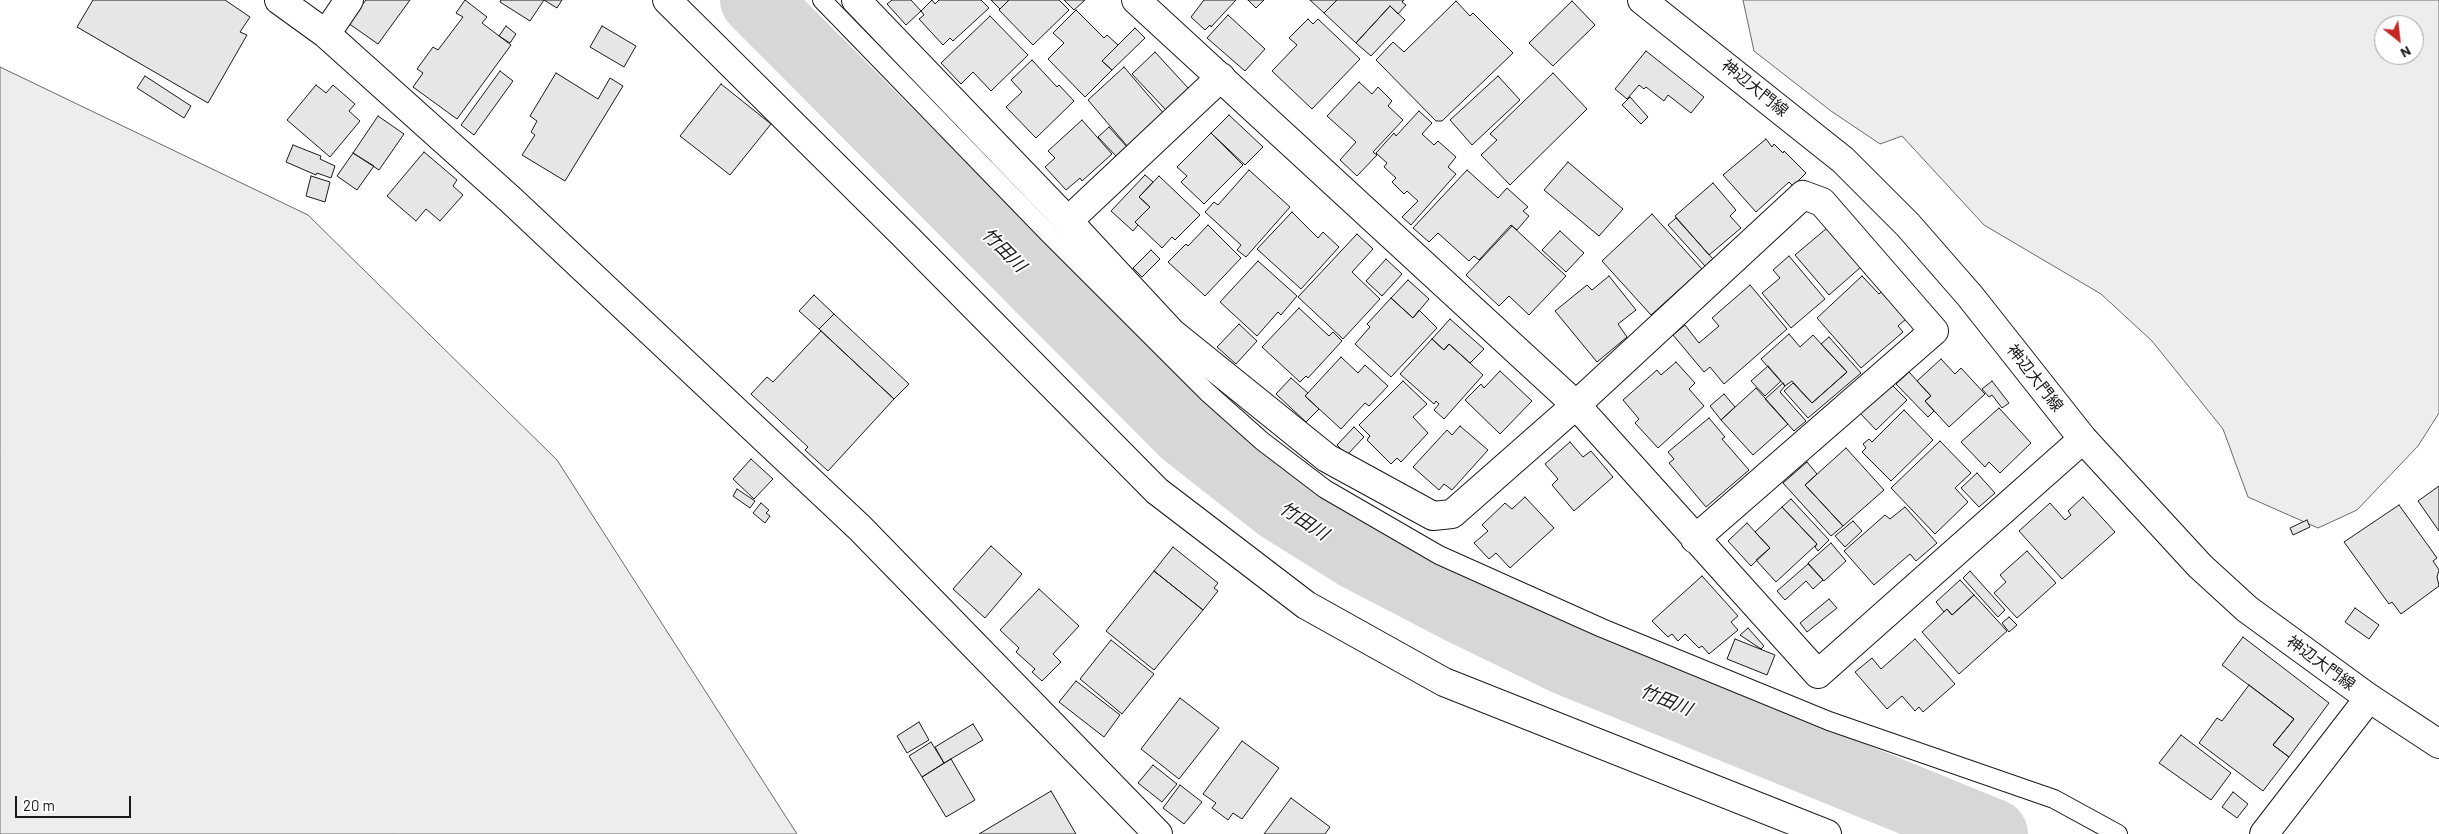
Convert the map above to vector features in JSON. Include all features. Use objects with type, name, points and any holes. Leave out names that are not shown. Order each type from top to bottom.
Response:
[{"type":"street","points":[[279,0],[326,34],[511,200],[860,528],[1158,834]]},
{"type":"street","points":[[326,34],[349,0]]},
{"type":"street","points":[[667,0],[912,242],[1157,491],[1306,605],[1444,682],[1827,834]]},
{"type":"street","points":[[856,0],[1068,220],[1172,333],[1327,458],[1433,516],[1452,514],[1576,405],[1803,195],[1822,202],[1934,331],[1695,538]]},
{"type":"street","points":[[1136,0],[1576,405],[1818,674],[2083,439]]},
{"type":"street","name":"神辺大門線","points":[[1642,0],[1843,160],[1908,225],[1970,296],[2083,439],[2207,572],[2247,609],[2369,698],[2439,744]]},
{"type":"street","points":[[1068,220],[1221,77]]},
{"type":"street","points":[[2264,834],[2369,698]]},
{"type":"lane","points":[[822,0],[1049,234],[1208,392],[1262,441],[1325,489],[1439,555],[1602,628],[1830,721],[2054,799],[2118,834]]},
{"type":"shaded area","points":[[1743,0],[2439,0],[2439,413],[2418,446],[2357,510],[2318,528],[2248,497],[2223,429],[2152,341],[2101,294],[1984,225],[1902,136],[1880,144],[1831,111],[1754,51]]},
{"type":"shaded area","points":[[0,67],[308,215],[557,460],[797,834],[0,834]]},
{"type":"building","points":[[93,0],[225,0],[250,17],[240,32],[247,35],[208,103],[77,27]]},
{"type":"building","points":[[366,0],[410,0],[378,44],[348,23]]},
{"type":"building","points":[[465,0],[487,17],[482,23],[511,45],[457,119],[413,87],[423,73],[417,69],[433,47],[438,50],[463,17],[456,13]]},
{"type":"building","points":[[501,0],[544,0],[530,21],[500,2]]},
{"type":"building","points":[[544,0],[562,0],[557,8]]},
{"type":"building","points":[[892,0],[911,0],[921,11],[906,25],[887,4]]},
{"type":"building","points":[[932,0],[935,4],[939,0],[981,0],[989,8],[953,41],[950,38],[943,45],[919,19],[924,15],[921,11]]},
{"type":"building","points":[[991,0],[1009,0],[1000,9]]},
{"type":"building","points":[[1009,0],[1059,0],[1069,10],[1033,45],[999,10]]},
{"type":"building","points":[[1064,0],[1085,0],[1074,10]]},
{"type":"building","points":[[1204,0],[1236,0],[1211,27],[1210,25],[1205,30],[1191,17]]},
{"type":"building","points":[[1248,0],[1264,0],[1256,8]]},
{"type":"building","points":[[1310,0],[1337,0],[1324,13]]},
{"type":"building","points":[[1337,0],[1404,0],[1402,2],[1406,5],[1398,14],[1390,6],[1356,43],[1324,13]]},
{"type":"building","points":[[1456,1],[1470,16],[1473,13],[1513,53],[1442,121],[1436,121],[1376,60],[1393,42],[1404,52]]},
{"type":"building","points":[[1572,1],[1595,25],[1553,66],[1529,43]]},
{"type":"building","points":[[1390,6],[1405,20],[1371,56],[1356,43]]},
{"type":"building","points":[[1076,10],[1104,38],[1107,35],[1118,45],[1102,61],[1112,70],[1085,97],[1048,59],[1064,43],[1053,33]]},
{"type":"building","points":[[1228,15],[1265,49],[1245,71],[1207,38]]},
{"type":"building","points":[[990,16],[1028,55],[991,91],[973,72],[961,84],[941,63]]},
{"type":"building","points":[[1308,19],[1313,24],[1318,19],[1360,59],[1312,109],[1272,71],[1297,45],[1289,38]]},
{"type":"building","points":[[506,26],[516,34],[510,43],[499,36]]},
{"type":"building","points":[[602,26],[636,46],[624,67],[590,47]]},
{"type":"building","points":[[1135,28],[1145,38],[1112,70],[1102,61]]},
{"type":"building","points":[[1646,51],[1704,97],[1691,113],[1668,95],[1664,101],[1646,87],[1644,89],[1639,85],[1627,99],[1615,89]]},
{"type":"building","points":[[1155,52],[1189,89],[1166,110],[1132,74]]},
{"type":"building","points":[[1032,60],[1057,87],[1059,85],[1074,101],[1036,138],[1006,107],[1022,92],[1011,80]]},
{"type":"building","points":[[1124,67],[1165,115],[1128,147],[1088,100]]},
{"type":"building","points":[[500,71],[513,81],[474,135],[461,125]]},
{"type":"building","points":[[556,73],[598,99],[610,78],[623,86],[565,181],[522,155],[535,135],[531,132],[537,121],[530,116]]},
{"type":"building","points":[[1553,73],[1587,109],[1510,185],[1481,155],[1497,140],[1490,134]]},
{"type":"building","points":[[145,76],[191,106],[184,118],[137,88]]},
{"type":"building","points":[[1498,76],[1520,100],[1472,145],[1450,120]]},
{"type":"building","points":[[1359,82],[1372,94],[1378,87],[1392,101],[1388,106],[1403,120],[1373,152],[1377,155],[1357,176],[1340,160],[1356,142],[1327,116]]},
{"type":"building","points":[[721,84],[771,124],[730,175],[680,136]]},
{"type":"building","points":[[316,85],[326,93],[333,85],[355,104],[349,111],[360,121],[330,157],[287,120]]},
{"type":"building","points":[[1630,97],[1648,117],[1641,124],[1622,105]]},
{"type":"building","points":[[1419,111],[1432,123],[1422,134],[1434,145],[1438,141],[1456,157],[1448,167],[1456,174],[1411,225],[1402,217],[1418,201],[1407,191],[1404,194],[1392,182],[1396,178],[1384,167],[1387,163],[1376,153],[1394,133],[1396,136]]},
{"type":"building","points":[[1229,115],[1263,147],[1245,165],[1211,133]]},
{"type":"building","points":[[378,116],[404,134],[379,170],[353,153]]},
{"type":"building","points":[[1082,120],[1112,154],[1082,181],[1080,178],[1066,190],[1045,167],[1055,158],[1048,151]]},
{"type":"building","points":[[1109,127],[1127,147],[1117,157],[1098,137]]},
{"type":"building","points":[[1211,133],[1243,165],[1204,204],[1181,182],[1187,176],[1177,167]]},
{"type":"building","points":[[1766,139],[1772,147],[1774,144],[1783,153],[1784,151],[1806,173],[1793,186],[1789,182],[1756,212],[1723,175]]},
{"type":"building","points":[[293,145],[321,156],[320,159],[335,166],[331,178],[317,173],[316,175],[286,162]]},
{"type":"building","points":[[424,152],[457,180],[453,186],[463,195],[440,221],[426,209],[416,221],[387,196]]},
{"type":"building","points":[[353,153],[374,166],[357,190],[337,176]]},
{"type":"building","points":[[1568,162],[1623,209],[1599,236],[1544,190]]},
{"type":"building","points":[[1249,170],[1290,207],[1246,257],[1237,250],[1241,245],[1205,212],[1214,202],[1218,205]]},
{"type":"building","points":[[1467,170],[1498,198],[1507,188],[1528,207],[1523,211],[1529,216],[1517,230],[1511,225],[1479,260],[1474,256],[1469,261],[1438,233],[1429,242],[1413,228]]},
{"type":"building","points":[[1145,175],[1153,182],[1139,197],[1150,207],[1135,222],[1138,225],[1133,231],[1111,211]]},
{"type":"building","points":[[311,176],[330,182],[325,202],[306,196]]},
{"type":"building","points":[[1159,176],[1200,215],[1175,240],[1172,237],[1162,248],[1135,222],[1150,207],[1139,197]]},
{"type":"building","points":[[1713,183],[1736,210],[1730,216],[1741,228],[1709,255],[1675,216]]},
{"type":"building","points":[[1292,212],[1318,238],[1323,232],[1339,247],[1301,289],[1257,249]]},
{"type":"building","points":[[1652,214],[1702,269],[1651,315],[1602,261]]},
{"type":"building","points":[[1676,218],[1713,259],[1705,266],[1668,225]]},
{"type":"building","points":[[1208,225],[1241,258],[1205,296],[1168,262],[1186,244],[1188,246]]},
{"type":"building","points":[[1512,226],[1566,276],[1529,315],[1509,296],[1499,306],[1466,275]]},
{"type":"building","points":[[1827,228],[1861,267],[1829,295],[1795,255]]},
{"type":"building","points":[[1560,231],[1584,253],[1566,272],[1542,250]]},
{"type":"building","points":[[1357,234],[1373,249],[1352,272],[1380,299],[1343,339],[1298,297]]},
{"type":"building","points":[[1151,250],[1160,259],[1142,277],[1133,268]]},
{"type":"building","points":[[1789,256],[1825,299],[1791,328],[1762,293],[1780,278],[1773,270]]},
{"type":"building","points":[[1386,259],[1402,274],[1382,296],[1366,281]]},
{"type":"building","points":[[1258,261],[1297,296],[1281,315],[1278,312],[1257,336],[1220,302]]},
{"type":"building","points":[[1609,276],[1636,310],[1618,324],[1627,337],[1597,362],[1555,311],[1587,285],[1592,290]]},
{"type":"building","points":[[1862,276],[1879,294],[1881,292],[1906,319],[1898,326],[1903,332],[1861,368],[1817,318]]},
{"type":"building","points":[[1408,280],[1429,299],[1413,318],[1391,298]]},
{"type":"building","points":[[1750,285],[1787,329],[1724,384],[1710,367],[1704,372],[1673,335],[1685,325],[1699,343],[1719,326],[1712,318]]},
{"type":"building","points":[[814,295],[834,314],[819,329],[799,311]]},
{"type":"building","points":[[1391,298],[1413,318],[1419,310],[1437,328],[1391,377],[1355,344],[1370,327],[1367,324]]},
{"type":"building","points":[[1299,308],[1329,336],[1333,332],[1342,341],[1308,378],[1306,376],[1300,382],[1262,347]]},
{"type":"building","points":[[834,314],[909,384],[894,399],[819,329]]},
{"type":"building","points":[[1450,319],[1484,349],[1470,363],[1449,344],[1444,350],[1432,339]]},
{"type":"building","points":[[1239,324],[1257,341],[1236,364],[1217,347]]},
{"type":"building","points":[[821,331],[894,399],[828,471],[805,450],[808,447],[751,394],[767,377],[773,382]]},
{"type":"building","points":[[1789,334],[1800,347],[1813,335],[1847,372],[1812,403],[1792,381],[1785,386],[1761,359]]},
{"type":"building","points":[[1829,337],[1861,373],[1808,418],[1784,391],[1793,383],[1812,403],[1847,372],[1821,344]]},
{"type":"building","points":[[1432,339],[1444,350],[1449,344],[1483,375],[1444,419],[1434,410],[1439,404],[1436,401],[1434,404],[1400,374]]},
{"type":"building","points":[[1341,357],[1358,373],[1365,365],[1388,386],[1369,406],[1365,403],[1341,429],[1305,396]]},
{"type":"building","points":[[1941,359],[1955,374],[1961,368],[1985,394],[1949,427],[1925,401],[1931,396],[1917,381]]},
{"type":"building","points":[[1676,362],[1695,383],[1689,389],[1704,406],[1658,448],[1635,423],[1639,419],[1623,400],[1657,370],[1661,375]]},
{"type":"building","points":[[1768,366],[1781,381],[1765,396],[1751,381]]},
{"type":"building","points":[[1500,371],[1532,401],[1500,434],[1465,400],[1481,384],[1484,388]]},
{"type":"building","points":[[1909,372],[1931,396],[1925,401],[1934,411],[1928,417],[1896,384]]},
{"type":"building","points":[[1291,378],[1308,393],[1305,396],[1319,409],[1306,422],[1276,394]]},
{"type":"building","points":[[1403,381],[1427,404],[1413,417],[1428,433],[1401,462],[1397,458],[1391,464],[1367,440],[1370,436],[1359,425]]},
{"type":"building","points":[[1992,381],[2009,403],[2002,408],[1992,395],[1989,397],[1982,389]]},
{"type":"building","points":[[1783,383],[1785,386],[1780,392],[1806,421],[1794,431],[1765,399]]},
{"type":"building","points":[[1891,384],[1907,400],[1876,430],[1860,413]]},
{"type":"building","points":[[1756,388],[1788,424],[1753,455],[1721,420]]},
{"type":"building","points":[[1724,394],[1735,407],[1721,420],[1710,406]]},
{"type":"building","points":[[1999,408],[2031,443],[2000,473],[1989,462],[1985,467],[1961,442]]},
{"type":"building","points":[[1904,410],[1933,440],[1891,481],[1862,452],[1866,448],[1863,444],[1869,439],[1872,442]]},
{"type":"building","points":[[1709,418],[1725,437],[1722,439],[1749,470],[1706,507],[1669,463],[1674,459],[1668,452]]},
{"type":"building","points":[[1460,426],[1488,450],[1452,490],[1444,484],[1439,490],[1413,467],[1447,430],[1452,435]]},
{"type":"building","points":[[1354,427],[1364,437],[1347,455],[1337,445]]},
{"type":"building","points":[[1940,441],[1971,473],[1955,488],[1968,502],[1935,534],[1891,488]]},
{"type":"building","points":[[1570,442],[1583,457],[1591,451],[1613,477],[1574,511],[1552,485],[1558,479],[1545,464]]},
{"type":"building","points":[[1846,448],[1884,490],[1843,526],[1805,485]]},
{"type":"building","points":[[751,459],[773,479],[754,499],[733,479]]},
{"type":"building","points":[[1807,462],[1817,474],[1805,485],[1843,526],[1831,536],[1783,483]]},
{"type":"building","points":[[1977,473],[1995,493],[1979,507],[1961,488]]},
{"type":"building","points":[[2439,486],[2439,531],[2418,501]]},
{"type":"building","points":[[737,489],[755,501],[750,508],[733,496]]},
{"type":"building","points":[[1525,497],[1554,528],[1510,568],[1496,553],[1489,559],[1474,543],[1488,531],[1482,525],[1505,503],[1512,509]]},
{"type":"building","points":[[2083,497],[2115,532],[2062,579],[2019,531],[2050,503],[2065,520],[2071,515],[2068,511]]},
{"type":"building","points":[[1791,499],[1829,540],[1818,551],[1815,547],[1817,544],[1782,507]]},
{"type":"building","points":[[761,503],[769,510],[766,513],[770,516],[765,523],[753,513]]},
{"type":"building","points":[[2399,505],[2437,558],[2433,561],[2439,570],[2437,577],[2439,586],[2401,614],[2392,602],[2389,604],[2344,542]]},
{"type":"building","points":[[1782,507],[1817,544],[1776,582],[1756,560],[1770,548],[1755,532]]},
{"type":"building","points":[[1905,507],[1937,543],[1916,561],[1910,554],[1874,585],[1844,551],[1885,515],[1890,519]]},
{"type":"building","points":[[2307,520],[2310,527],[2293,535],[2290,528]]},
{"type":"building","points":[[1853,521],[1862,531],[1845,547],[1835,536]]},
{"type":"building","points":[[1747,523],[1770,548],[1751,566],[1728,541]]},
{"type":"building","points":[[1831,543],[1846,561],[1824,581],[1808,563]]},
{"type":"building","points":[[991,546],[1022,574],[985,618],[953,589]]},
{"type":"building","points":[[1173,547],[1218,583],[1214,588],[1218,591],[1203,610],[1154,571]]},
{"type":"building","points":[[2027,551],[2056,583],[2017,618],[1994,593],[2006,582],[2000,575]]},
{"type":"building","points":[[1808,564],[1823,580],[1813,589],[1806,581],[1785,600],[1777,591]]},
{"type":"building","points":[[1154,571],[1203,610],[1154,670],[1106,631]]},
{"type":"building","points":[[1970,571],[2005,610],[1998,617],[1963,578]]},
{"type":"building","points":[[1702,576],[1738,616],[1731,622],[1738,630],[1709,654],[1702,646],[1699,648],[1685,634],[1678,641],[1672,634],[1668,637],[1652,621]]},
{"type":"building","points":[[1960,580],[1974,595],[1952,615],[1947,609],[1944,612],[1936,602]]},
{"type":"building","points":[[1039,589],[1079,626],[1053,654],[1061,662],[1042,681],[1032,672],[1035,669],[1016,652],[1019,648],[1000,630]]},
{"type":"building","points":[[1974,595],[2007,631],[1959,674],[1922,632],[1947,609],[1952,615]]},
{"type":"building","points":[[1829,599],[1837,608],[1807,632],[1800,623]]},
{"type":"building","points":[[2355,608],[2379,625],[2369,639],[2345,622]]},
{"type":"building","points":[[2009,617],[2017,625],[2009,632],[2002,623]]},
{"type":"building","points":[[1748,628],[1764,646],[1761,649],[1740,635]]},
{"type":"building","points":[[2243,637],[2329,703],[2289,757],[2273,745],[2294,719],[2222,665]]},
{"type":"building","points":[[1735,639],[1775,655],[1767,675],[1727,659]]},
{"type":"building","points":[[1915,639],[1955,684],[1923,712],[1919,707],[1915,711],[1902,696],[1887,709],[1855,672],[1872,658],[1881,669]]},
{"type":"building","points":[[1111,640],[1154,674],[1122,714],[1080,679]]},
{"type":"building","points":[[1076,681],[1120,715],[1104,737],[1059,702]]},
{"type":"building","points":[[2249,685],[2294,719],[2273,745],[2289,757],[2263,791],[2199,743],[2217,718],[2222,721]]},
{"type":"building","points":[[1180,698],[1219,728],[1179,779],[1141,749]]},
{"type":"building","points":[[919,722],[929,740],[907,753],[897,736]]},
{"type":"building","points":[[973,724],[983,740],[944,763],[935,747]]},
{"type":"building","points":[[2181,735],[2231,773],[2211,800],[2159,763]]},
{"type":"building","points":[[1242,741],[1279,768],[1242,819],[1233,813],[1228,820],[1212,808],[1216,803],[1203,794]]},
{"type":"building","points":[[931,742],[944,763],[922,777],[909,756]]},
{"type":"building","points":[[951,759],[975,800],[946,817],[922,777]]},
{"type":"building","points":[[1153,765],[1177,784],[1162,802],[1138,783]]},
{"type":"building","points":[[1180,785],[1202,802],[1184,824],[1163,808]]},
{"type":"building","points":[[1051,791],[1076,834],[979,834]]},
{"type":"building","points":[[2233,792],[2248,804],[2237,818],[2222,807]]},
{"type":"building","points":[[1291,798],[1330,827],[1325,834],[1264,834]]},
{"type":"waterway","name":"竹田川","points":[[755,0],[1186,433],[1279,506],[1359,556],[1459,608],[1566,660],[1993,834]]}]
